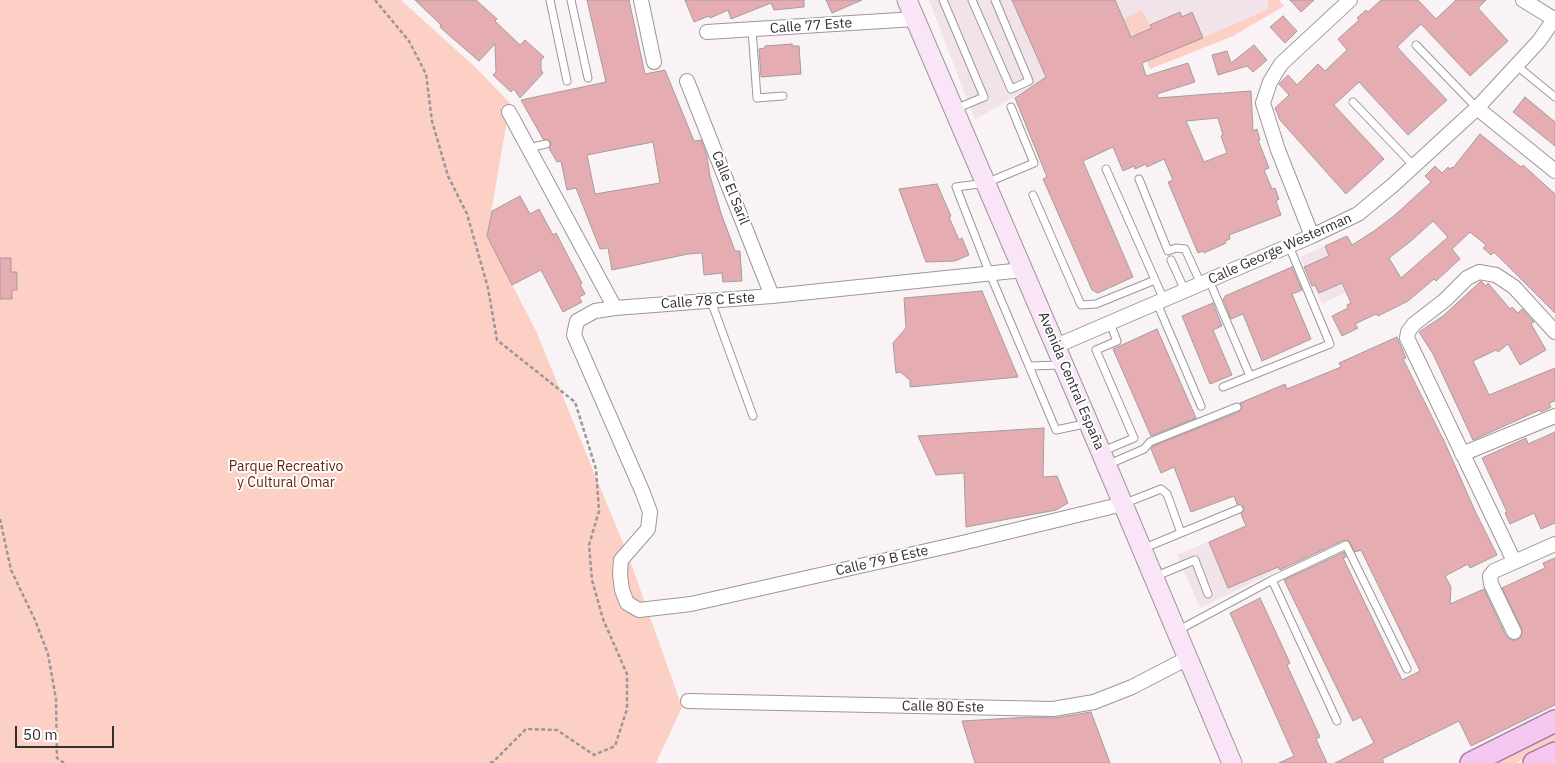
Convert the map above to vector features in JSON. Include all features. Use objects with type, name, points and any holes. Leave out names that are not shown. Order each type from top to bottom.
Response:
[{"type":"main road","name":"Avenida Central España","points":[[907,0],[1104,458],[1232,763]]},
{"type":"main road","points":[[1471,763],[1555,721]]},
{"type":"main road","points":[[1534,763],[1555,753]]},
{"type":"street","points":[[641,0],[654,62]]},
{"type":"street","points":[[1312,236],[1278,150],[1263,103],[1270,82],[1280,64],[1350,0]]},
{"type":"street","points":[[1523,0],[1555,19]]},
{"type":"street","name":"Calle 77 Este","points":[[707,32],[915,19]]},
{"type":"street","name":"Calle George Westerman","points":[[1056,346],[1312,236],[1358,214],[1477,108],[1518,66],[1555,19]]},
{"type":"street","name":"Calle El Saril","points":[[687,81],[772,296]]},
{"type":"street","points":[[1477,108],[1555,171]]},
{"type":"street","points":[[509,112],[615,308]]},
{"type":"street","name":"Calle 78 C Este","points":[[639,610],[627,603],[622,590],[620,574],[622,560],[648,529],[650,512],[574,335],[577,321],[595,311],[615,308],[772,296],[1023,270]]},
{"type":"street","points":[[1514,561],[1408,338],[1410,328],[1445,300],[1467,278],[1479,272],[1496,275],[1514,287],[1555,332]]},
{"type":"street","points":[[1462,454],[1555,416]]},
{"type":"street","name":"Calle 79 B Este","points":[[639,610],[691,604],[962,543],[1123,504]]},
{"type":"street","points":[[1514,632],[1490,576],[1494,571],[1514,561],[1555,544]]},
{"type":"street","name":"Calle 80 Este","points":[[688,701],[1053,709],[1094,702],[1132,688],[1188,658]]},
{"type":"lane","points":[[550,0],[567,81]]},
{"type":"lane","points":[[571,0],[588,78]]},
{"type":"lane","points":[[943,0],[984,97],[954,110]]},
{"type":"lane","points":[[972,0],[1011,89],[1029,81],[995,0]]},
{"type":"lane","points":[[752,30],[757,98],[783,96]]},
{"type":"lane","points":[[1416,45],[1477,108]]},
{"type":"lane","points":[[1518,66],[1555,97]]},
{"type":"lane","points":[[1353,102],[1414,166]]},
{"type":"lane","points":[[1011,107],[1034,163],[986,183],[956,187],[990,274],[1056,430],[1089,423]]},
{"type":"lane","points":[[528,148],[546,144]]},
{"type":"lane","points":[[1106,169],[1155,280],[1161,301],[1201,406]]},
{"type":"lane","points":[[1139,179],[1168,251],[1176,248],[1185,249],[1205,282],[1250,376]]},
{"type":"lane","points":[[1033,195],[1081,305],[1096,304],[1155,280]]},
{"type":"lane","points":[[1223,387],[1330,344],[1289,246]]},
{"type":"lane","points":[[1171,260],[1185,291]]},
{"type":"lane","points":[[711,301],[753,416]]},
{"type":"lane","points":[[1104,458],[1134,438],[1096,350],[1117,341],[1110,323]]},
{"type":"lane","points":[[1029,366],[1064,365]]},
{"type":"lane","points":[[1104,458],[1144,449],[1150,442],[1237,407]]},
{"type":"lane","points":[[1123,504],[1160,489],[1167,494],[1181,533]]},
{"type":"lane","points":[[1142,550],[1239,509]]},
{"type":"lane","points":[[1176,632],[1272,580],[1346,545],[1407,670]]},
{"type":"lane","points":[[1154,577],[1195,560],[1208,594]]},
{"type":"lane","points":[[1272,580],[1337,721]]},
{"type":"path","points":[[375,0],[409,40],[426,74],[432,121],[448,176],[468,214],[488,288],[497,340],[576,402],[596,469],[599,510],[589,545],[592,580],[603,619],[627,674],[627,709],[615,746],[594,755],[557,730],[526,729],[490,763]]},
{"type":"path","points":[[0,519],[11,570],[35,620],[48,654],[56,699],[57,758],[64,763]]},
{"type":"shaded area","points":[[929,0],[1279,0],[1284,6],[1233,36],[1150,69],[1136,35],[1046,77],[975,120]]},
{"type":"shaded area","points":[[1325,246],[1346,292],[1322,304],[1300,257]]},
{"type":"shaded area","points":[[1268,517],[1289,565],[1200,608],[1177,555]]},
{"type":"green space","name":"Parque Recreativo y Cultural Omar","points":[[0,0],[401,0],[475,67],[510,103],[487,236],[536,331],[628,555],[682,707],[656,763],[0,763]]},
{"type":"green space","points":[[1267,0],[1279,0],[1284,6],[1233,36],[1150,69],[1136,35],[1130,33],[1124,19],[1141,10],[1163,55],[1269,9]]},
{"type":"green space","points":[[1555,730],[1555,744],[1516,763],[1486,763]]},
{"type":"building","points":[[415,0],[476,0],[497,19],[495,21],[520,45],[525,40],[544,57],[541,60],[541,70],[543,73],[520,98],[514,89],[511,92],[493,75],[496,72],[495,44],[479,61],[440,27],[441,25]]},
{"type":"building","points":[[587,0],[629,0],[645,74],[665,70],[694,141],[701,140],[707,156],[710,176],[721,213],[735,251],[740,251],[742,281],[723,282],[722,273],[704,275],[702,253],[688,254],[612,270],[608,248],[600,249],[576,188],[567,190],[561,161],[557,162],[549,148],[551,145],[550,141],[543,139],[521,100],[606,82]],"holes":[[[653,142],[660,183],[595,194],[587,155]]]},
{"type":"building","points":[[685,0],[804,0],[804,7],[774,10],[771,3],[731,19],[728,10],[710,18],[709,16],[694,22]]},
{"type":"building","points":[[826,0],[862,0],[832,13]]},
{"type":"building","points":[[1012,0],[1115,0],[1131,37],[1152,28],[1150,25],[1180,12],[1182,17],[1192,12],[1203,38],[1142,63],[1146,76],[1188,63],[1195,82],[1157,94],[1158,98],[1251,91],[1253,131],[1257,129],[1260,140],[1258,140],[1269,168],[1264,170],[1272,189],[1275,188],[1279,199],[1276,201],[1281,215],[1229,235],[1230,239],[1225,241],[1226,243],[1204,253],[1203,251],[1198,253],[1168,182],[1173,180],[1164,159],[1147,167],[1146,164],[1135,169],[1134,166],[1123,171],[1113,147],[1083,161],[1133,277],[1098,293],[1092,290],[1043,179],[1047,177],[1015,98],[1046,77]],"holes":[[[1218,118],[1223,135],[1221,136],[1227,153],[1204,162],[1186,121]]]},
{"type":"building","points":[[1290,0],[1314,0],[1301,12]]},
{"type":"building","points":[[1381,0],[1418,0],[1436,19],[1456,0],[1486,0],[1478,8],[1508,41],[1470,76],[1421,24],[1397,47],[1447,100],[1408,135],[1359,82],[1334,105],[1384,159],[1346,194],[1280,120],[1275,108],[1289,95],[1279,84],[1288,75],[1297,85],[1318,64],[1325,71],[1347,50],[1338,39],[1359,20],[1357,18],[1366,10],[1368,12]]},
{"type":"building","points":[[1283,16],[1297,31],[1285,43],[1270,27]]},
{"type":"building","points":[[792,44],[792,46],[799,46],[801,74],[761,77],[759,49],[765,48],[765,46]]},
{"type":"building","points":[[1254,45],[1267,60],[1253,72],[1247,66],[1218,75],[1212,55],[1227,51],[1231,63]]},
{"type":"building","points":[[1525,97],[1555,122],[1555,146],[1513,112]]},
{"type":"building","points":[[1480,134],[1521,167],[1523,165],[1555,194],[1555,313],[1495,253],[1491,255],[1483,248],[1486,245],[1470,232],[1452,249],[1460,259],[1436,281],[1434,279],[1408,301],[1378,316],[1376,314],[1355,324],[1358,328],[1342,336],[1332,316],[1348,308],[1347,305],[1351,303],[1342,283],[1319,293],[1315,285],[1312,286],[1304,267],[1329,256],[1325,246],[1347,236],[1352,245],[1395,215],[1431,182],[1425,176],[1435,166],[1442,173],[1448,167],[1450,169],[1453,168]],"holes":[[[1433,221],[1448,237],[1401,278],[1389,258]]]},
{"type":"building","points":[[937,184],[959,240],[962,238],[969,255],[955,261],[926,262],[899,189]]},
{"type":"building","points":[[520,196],[530,214],[539,209],[553,235],[556,233],[582,283],[580,284],[585,294],[579,297],[582,302],[563,312],[541,270],[512,285],[487,236],[492,211]]},
{"type":"building","points":[[0,258],[11,258],[11,272],[17,272],[17,290],[12,290],[12,299],[0,299]]},
{"type":"building","points":[[1292,267],[1302,290],[1292,294],[1311,339],[1262,361],[1243,314],[1231,319],[1223,299],[1225,296]]},
{"type":"building","points":[[1481,281],[1486,286],[1488,283],[1510,309],[1512,307],[1518,313],[1522,309],[1534,322],[1531,324],[1546,350],[1520,365],[1508,344],[1498,352],[1496,350],[1473,361],[1489,395],[1555,368],[1555,401],[1549,403],[1551,407],[1541,412],[1540,410],[1473,440],[1433,354],[1419,332],[1443,316]]},
{"type":"building","points":[[982,291],[1018,377],[910,387],[910,380],[900,372],[896,373],[893,343],[906,328],[904,298]]},
{"type":"building","points":[[1213,303],[1222,326],[1213,330],[1232,375],[1210,384],[1182,316]]},
{"type":"building","points":[[1157,329],[1196,418],[1151,436],[1113,349]]},
{"type":"building","points":[[1397,337],[1406,358],[1403,359],[1445,443],[1497,555],[1470,568],[1468,564],[1445,576],[1451,587],[1450,604],[1484,589],[1506,636],[1513,641],[1517,640],[1521,637],[1522,629],[1502,588],[1545,568],[1543,563],[1555,558],[1555,705],[1471,746],[1459,721],[1382,759],[1384,763],[1335,763],[1374,743],[1361,717],[1353,721],[1284,580],[1344,552],[1346,557],[1343,558],[1402,680],[1420,671],[1361,550],[1355,552],[1349,541],[1344,540],[1280,570],[1278,567],[1228,588],[1209,542],[1246,526],[1241,514],[1244,507],[1237,504],[1234,496],[1191,512],[1174,467],[1161,473],[1151,449],[1153,446],[1239,412],[1242,407],[1240,403],[1285,384],[1287,389],[1341,367],[1339,363]]},
{"type":"building","points":[[1044,428],[1043,477],[1057,476],[1068,503],[1056,510],[966,527],[964,473],[936,475],[918,436]]},
{"type":"building","points":[[1555,432],[1555,523],[1541,529],[1534,513],[1510,524],[1505,513],[1507,512],[1482,458],[1526,438],[1528,444]]},
{"type":"building","points":[[1260,598],[1290,663],[1287,665],[1320,737],[1316,739],[1327,763],[1279,763],[1294,756],[1230,613]]},
{"type":"building","points":[[1091,712],[1110,763],[975,763],[962,721],[1030,717],[1054,718]]}]
